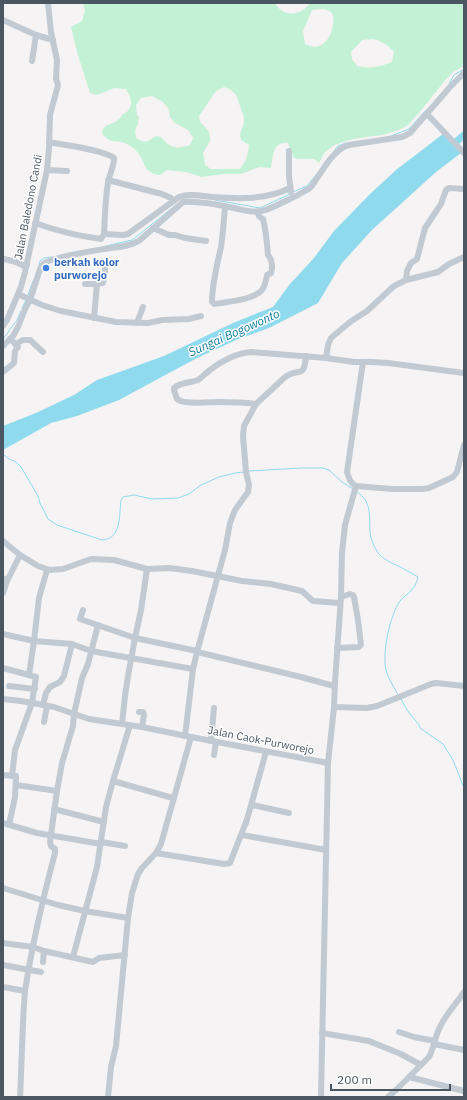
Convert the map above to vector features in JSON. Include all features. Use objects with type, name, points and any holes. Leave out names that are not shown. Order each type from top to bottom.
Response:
[{"type":"street","name":"Jalan Baledono Candi","points":[[3,326],[25,297],[27,266],[47,170],[50,115],[58,85],[56,78],[57,60],[48,3]]},
{"type":"street","points":[[3,20],[36,35],[53,40]]},
{"type":"street","points":[[32,61],[36,35]]},
{"type":"street","points":[[104,234],[128,234],[179,197],[186,195],[227,198],[259,197],[307,190],[329,161],[343,147],[402,137],[413,130],[464,73]]},
{"type":"street","points":[[427,114],[464,153]]},
{"type":"street","points":[[35,223],[82,237],[101,239],[104,234],[106,197],[108,180],[114,160],[113,157],[97,152],[49,142]]},
{"type":"street","points":[[289,151],[291,193]]},
{"type":"street","points":[[47,170],[67,171]]},
{"type":"street","points":[[108,180],[162,194],[174,201]]},
{"type":"street","points":[[406,280],[407,271],[411,263],[417,258],[426,228],[441,204],[446,190],[448,188],[464,189]]},
{"type":"street","points":[[3,372],[14,363],[17,326],[25,309],[25,297],[44,263],[79,254],[134,244],[182,202],[225,206],[258,212],[291,193]]},
{"type":"street","points":[[225,206],[221,246],[212,295],[212,302],[214,304],[255,296],[261,291],[265,284],[267,275],[271,273],[273,268],[271,258],[268,255],[264,226],[258,212]]},
{"type":"street","points":[[153,228],[169,236],[175,235],[206,241]]},
{"type":"street","points":[[326,358],[328,345],[331,338],[371,307],[394,286],[406,280],[438,272],[449,264],[464,257]]},
{"type":"street","points":[[4,259],[27,266]]},
{"type":"street","points":[[85,284],[103,283],[105,264]]},
{"type":"street","points":[[94,318],[97,284]]},
{"type":"street","points":[[25,297],[60,311],[116,322],[148,323],[202,316]]},
{"type":"street","points":[[137,323],[143,307]]},
{"type":"street","points":[[7,319],[17,326]]},
{"type":"street","points":[[3,346],[16,345],[23,340],[30,340],[43,352]]},
{"type":"street","points":[[256,404],[234,402],[182,402],[177,399],[174,388],[179,384],[198,380],[210,369],[242,353],[259,352],[388,363],[464,374]]},
{"type":"street","points":[[108,1097],[116,1046],[128,918],[132,893],[138,874],[156,853],[164,833],[188,737],[193,669],[197,652],[225,550],[232,518],[235,510],[248,492],[249,485],[246,472],[243,434],[244,426],[256,404],[287,375],[303,371],[306,356]]},
{"type":"street","points":[[363,362],[347,472],[349,480],[355,490],[429,488],[457,472],[464,445]]},
{"type":"street","name":"Jalan Caok-Purworejo","points":[[3,699],[45,706],[89,719],[142,727],[328,763],[334,707],[334,686],[341,600],[342,552],[346,525],[355,490]]},
{"type":"street","points":[[3,541],[20,555],[47,570],[63,569],[94,559],[121,561],[129,565],[147,569],[181,569],[270,584],[298,590],[305,593],[313,601],[341,600],[350,594],[353,594],[361,645],[359,648],[337,648]]},
{"type":"street","points":[[3,593],[5,580],[20,555]]},
{"type":"street","points":[[122,724],[134,638],[141,610],[147,569]]},
{"type":"street","points":[[29,674],[39,598],[47,570]]},
{"type":"street","points":[[83,610],[80,619],[134,638],[334,686]]},
{"type":"street","points":[[20,1097],[25,991],[28,969],[55,853],[55,849],[50,844],[54,809],[62,763],[73,726],[74,714],[82,678],[88,664],[98,625]]},
{"type":"street","points":[[3,634],[34,642],[72,644],[91,651],[193,669]]},
{"type":"street","points":[[44,722],[46,693],[50,687],[60,682],[64,676],[72,644]]},
{"type":"street","points":[[3,668],[36,677],[32,703],[15,750],[12,776]]},
{"type":"street","points":[[334,707],[367,708],[377,706],[436,683],[464,686]]},
{"type":"street","points":[[9,686],[35,689]]},
{"type":"street","points":[[214,708],[214,755]]},
{"type":"street","points":[[139,712],[143,712],[144,715],[142,727]]},
{"type":"street","points":[[73,957],[97,868],[109,796],[130,725]]},
{"type":"street","points":[[156,853],[227,864],[230,863],[242,835],[252,805],[266,752]]},
{"type":"street","points":[[321,1097],[328,763]]},
{"type":"street","points":[[3,775],[16,776],[15,797],[6,824],[51,835],[125,846]]},
{"type":"street","points":[[113,781],[173,798]]},
{"type":"street","points":[[16,785],[57,791]]},
{"type":"street","points":[[252,805],[289,812]]},
{"type":"street","points":[[54,809],[104,822]]},
{"type":"street","points":[[242,835],[326,850]]},
{"type":"street","points":[[3,888],[58,905],[128,918]]},
{"type":"street","points":[[3,943],[33,947],[44,951],[93,962],[98,958],[125,955]]},
{"type":"street","points":[[42,962],[44,951]]},
{"type":"street","points":[[3,965],[41,972]]},
{"type":"street","points":[[3,987],[25,991]]},
{"type":"street","points":[[388,1097],[429,1057],[439,1028],[464,992]]},
{"type":"street","points":[[399,1032],[434,1043],[464,1050]]},
{"type":"street","points":[[322,1033],[369,1041],[401,1054],[421,1065]]},
{"type":"street","points":[[409,1077],[464,1091]]},
{"type":"green space","points":[[83,3],[275,3],[278,8],[292,14],[302,11],[310,3],[464,3],[464,66],[453,72],[446,79],[408,125],[399,130],[382,135],[353,139],[334,145],[324,153],[319,163],[314,159],[294,158],[288,143],[283,143],[279,144],[275,150],[271,168],[259,167],[241,174],[223,174],[202,177],[186,172],[167,170],[160,175],[149,171],[137,152],[130,146],[122,142],[109,140],[102,133],[104,127],[119,120],[122,115],[128,111],[131,101],[126,89],[114,88],[97,95],[90,93],[71,27],[82,21],[85,11]],"holes":[[[312,10],[328,10],[333,15],[331,34],[323,44],[316,47],[305,44],[303,31]],[[373,39],[387,45],[394,52],[392,62],[375,67],[357,66],[352,59],[351,52],[362,40]],[[224,87],[231,90],[236,95],[244,117],[244,123],[240,134],[241,140],[249,145],[246,158],[239,169],[211,169],[205,165],[203,153],[210,141],[210,136],[208,130],[200,122],[199,116],[216,91]],[[152,96],[163,102],[168,108],[170,117],[175,123],[188,130],[193,138],[190,145],[174,147],[168,144],[161,137],[156,136],[146,142],[136,138],[135,130],[139,117],[137,115],[136,105],[141,98]]]},
{"type":"water","points":[[443,134],[461,153],[436,172],[372,230],[342,263],[318,303],[269,328],[236,340],[197,358],[119,400],[77,416],[51,423],[3,450],[3,426],[36,413],[74,395],[97,380],[164,356],[233,323],[273,307],[290,284],[314,258],[334,231],[369,195],[396,170]]},
{"type":"waterway","points":[[449,84],[454,75],[464,69]]},
{"type":"waterway","points":[[391,136],[409,129],[426,110]]},
{"type":"waterway","name":"Sungai Bogowonto","points":[[450,147],[464,135]]},
{"type":"waterway","points":[[334,151],[338,146],[346,143]]},
{"type":"waterway","points":[[293,192],[307,186],[319,171]]},
{"type":"waterway","points":[[215,200],[260,208],[290,194]]},
{"type":"waterway","points":[[106,246],[132,240],[176,205]]},
{"type":"waterway","points":[[39,265],[40,261],[44,258],[52,257]]},
{"type":"waterway","points":[[28,295],[33,281]]},
{"type":"waterway","points":[[22,308],[26,300]]},
{"type":"waterway","points":[[3,339],[17,320],[21,311]]},
{"type":"waterway","points":[[3,454],[21,467],[38,496],[48,519],[57,525],[102,540],[108,539],[116,531],[121,500],[123,497],[134,495],[152,499],[178,498],[189,494],[201,485],[219,477],[244,472]]},
{"type":"waterway","points":[[249,471],[323,468],[329,470],[342,482],[353,489]]},
{"type":"waterway","points":[[357,492],[365,500],[369,509],[370,531],[377,552],[387,560],[418,577],[413,588],[396,607],[390,624],[386,644],[386,670],[398,695]]},
{"type":"waterway","points":[[401,699],[420,728],[443,744],[453,760],[464,788]]},
{"type":"place","name":"berkah kolor purworejo","points":[[46,268]]}]
